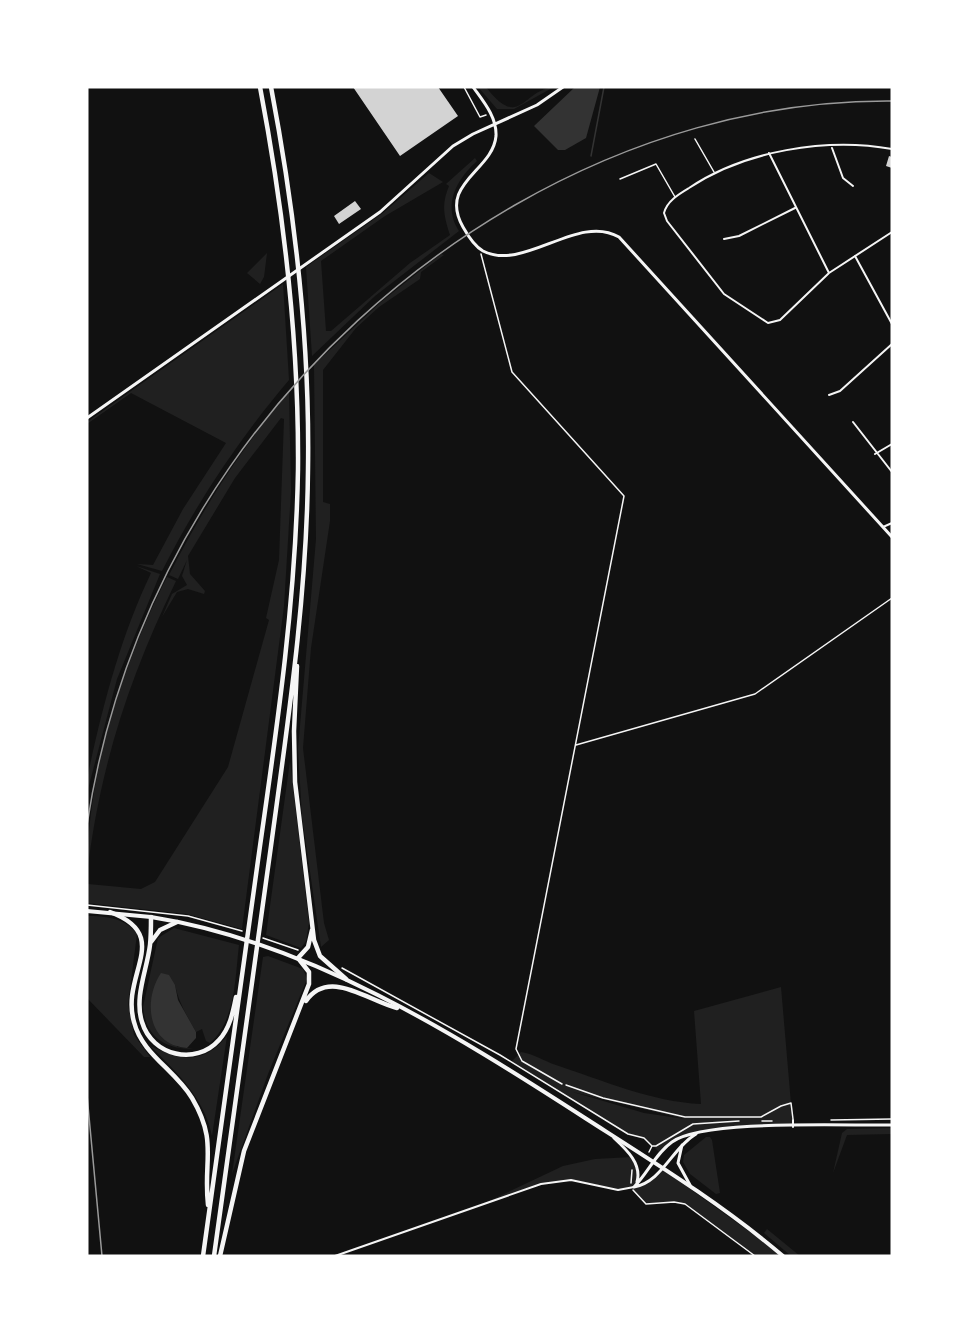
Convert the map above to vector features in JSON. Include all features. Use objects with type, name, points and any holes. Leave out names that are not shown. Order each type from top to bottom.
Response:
[{"type":"highway","points":[[203,1256],[276,728],[290,606],[296,509],[297,403],[291,294],[279,191],[260,87]]},
{"type":"highway","points":[[214,1256],[296,652],[307,510],[307,384],[301,282],[290,188],[271,87]]},
{"type":"highway","points":[[296,652],[294,771],[312,930],[318,953],[346,980]]},
{"type":"highway","points":[[110,912],[134,923],[140,932],[143,944]]},
{"type":"highway","points":[[151,917],[150,945],[141,993],[141,1019],[154,1043],[177,1054],[203,1051],[222,1036],[231,1017],[243,968]]},
{"type":"highway","points":[[151,917],[132,997],[134,1022],[145,1046],[184,1086],[203,1120],[210,1154],[209,1212]]},
{"type":"highway","points":[[150,945],[160,930],[177,922]]},
{"type":"highway","points":[[220,1256],[244,1151],[265,1092],[298,1014],[310,976],[298,958],[304,952],[312,930]]},
{"type":"highway","points":[[298,1014],[314,991],[332,985],[345,987],[379,1003],[397,1008]]},
{"type":"main road","points":[[88,911],[151,917],[225,933],[280,951],[346,980],[502,1066],[661,1168],[783,1256]]},
{"type":"street","points":[[473,87],[490,113],[495,124],[496,136],[492,152],[466,179],[458,204],[462,225],[482,250],[496,255],[510,255],[593,231],[608,231],[619,237],[892,537]]},
{"type":"street","points":[[87,418],[380,212],[453,146],[537,105],[563,87]]},
{"type":"street","points":[[892,148],[832,147],[770,153],[740,161],[714,172],[675,197],[665,208],[667,221],[724,294],[760,320],[771,323],[784,317],[830,273],[892,232]]},
{"type":"street","points":[[832,147],[843,178],[853,186]]},
{"type":"street","points":[[770,153],[795,208],[830,273]]},
{"type":"street","points":[[724,239],[739,236],[795,208]]},
{"type":"street","points":[[855,256],[892,324]]},
{"type":"street","points":[[830,395],[840,391],[892,344]]},
{"type":"street","points":[[853,422],[892,472]]},
{"type":"street","points":[[876,454],[892,444]]},
{"type":"street","points":[[883,527],[892,523]]},
{"type":"street","points":[[793,1120],[793,1127]]},
{"type":"street","points":[[633,1188],[674,1141],[700,1131],[892,1125]]},
{"type":"street","points":[[335,1256],[537,1185],[571,1180],[615,1190],[633,1188],[649,1182],[683,1142],[700,1131]]},
{"type":"street","points":[[608,1133],[636,1163],[639,1176],[633,1188]]},
{"type":"street","points":[[683,1142],[678,1154],[680,1169],[697,1193]]},
{"type":"lane","points":[[695,139],[714,172]]},
{"type":"lane","points":[[621,179],[656,164],[675,197]]},
{"type":"lane","points":[[566,1085],[603,1098],[685,1117],[759,1117],[791,1103],[793,1120]]},
{"type":"path","points":[[464,87],[480,117],[490,113]]},
{"type":"path","points":[[482,250],[481,260],[512,372],[624,496],[516,1049],[520,1060],[566,1085]]},
{"type":"path","points":[[575,745],[755,694],[892,598]]},
{"type":"path","points":[[88,905],[188,916],[227,926]]},
{"type":"path","points":[[279,943],[304,952]]},
{"type":"path","points":[[339,966],[414,1005],[534,1075],[628,1134],[644,1138],[652,1146]]},
{"type":"path","points":[[828,1120],[892,1119]]},
{"type":"path","points":[[633,1188],[639,1199],[646,1204],[674,1202],[687,1206],[755,1256]]},
{"type":"shaded area","points":[[478,87],[486,87],[497,100],[506,106],[514,107],[521,105],[543,90],[554,87],[514,109],[497,109]]},
{"type":"shaded area","points":[[575,87],[600,87],[586,138],[565,150],[558,150],[534,126]]},
{"type":"shaded area","points":[[475,158],[477,161],[458,184],[452,202],[454,221],[459,231],[375,296],[312,356],[306,267],[383,213],[429,173],[443,182],[385,216],[321,261],[326,331],[331,331],[410,263],[450,235],[444,210],[449,186],[446,184]]},
{"type":"shaded area","points":[[267,253],[264,277],[260,284],[247,273]]},
{"type":"shaded area","points":[[441,254],[444,255],[421,272],[420,279],[379,307],[356,328],[323,370],[323,502],[330,504],[330,521],[311,648],[303,748],[324,923],[329,940],[321,947],[302,817],[298,749],[316,539],[314,365],[381,302]]},
{"type":"shaded area","points":[[283,284],[289,380],[253,425],[220,472],[162,571],[137,564],[153,565],[183,509],[226,443],[131,393],[87,424],[87,422]]},
{"type":"shaded area","points":[[289,392],[291,491],[284,606],[242,929],[187,914],[87,903],[88,884],[141,889],[155,882],[228,767],[269,620],[266,618],[279,560],[284,419],[281,418],[235,478],[188,556],[190,574],[205,591],[204,594],[188,589],[177,592],[162,617],[172,594],[187,585],[182,576],[187,560],[178,579],[169,575],[195,527],[239,457]]},
{"type":"shaded area","points":[[136,566],[160,574],[117,679],[87,793],[87,779],[113,674],[130,623],[151,573]]},
{"type":"shaded area","points":[[167,577],[176,581],[144,653],[108,759],[87,874],[93,798],[110,721],[136,647]]},
{"type":"shaded area","points":[[290,761],[309,923],[306,941],[301,948],[266,935]]},
{"type":"shaded area","points":[[87,916],[108,917],[121,921],[137,934],[128,1004],[134,1035],[150,1057],[144,1057],[87,998]]},
{"type":"shaded area","points":[[174,928],[239,945],[230,1010],[219,1033],[210,1043],[206,1041],[202,1029],[196,1032],[181,1004],[175,985],[177,1047],[194,1049],[174,1047],[158,1039],[148,1026],[143,1007],[158,938]]},
{"type":"shaded area","points":[[268,956],[303,969],[307,979],[268,1074],[232,1174],[263,957]]},
{"type":"shaded area","points":[[161,973],[169,975],[175,985],[178,1000],[196,1032],[196,1038],[187,1048],[174,1045],[164,1039],[156,1030],[152,1020],[152,996]]},
{"type":"shaded area","points":[[781,987],[793,1127],[732,1128],[680,1137],[660,1153],[647,1140],[628,1134],[511,1062],[521,1052],[526,1053],[646,1095],[701,1104],[694,1011]],"holes":[[[573,1092],[685,1119],[644,1113]]]},
{"type":"shaded area","points":[[227,1036],[212,1136],[203,1110],[188,1086],[150,1046],[172,1055],[191,1058],[209,1052]]},
{"type":"shaded area","points":[[892,1128],[892,1134],[847,1135],[833,1173],[842,1133],[847,1129]]},
{"type":"shaded area","points":[[706,1137],[712,1140],[720,1193],[716,1194],[690,1174],[683,1162],[684,1155]]},
{"type":"shaded area","points":[[632,1157],[639,1176],[634,1186],[644,1185],[661,1168],[783,1256],[755,1256],[687,1206],[674,1202],[644,1203],[632,1188],[624,1190],[571,1180],[547,1183],[485,1203],[563,1166],[595,1159]]},
{"type":"shaded area","points":[[767,1229],[800,1256],[791,1256],[764,1233]]},
{"type":"building","points":[[353,87],[438,87],[458,116],[400,156]]},
{"type":"building","points":[[889,156],[892,157],[892,168],[886,166]]},
{"type":"building","points":[[355,201],[361,209],[339,224],[334,216]]},
{"type":"waterway","points":[[591,156],[604,87]]},
{"type":"railway","points":[[87,825],[107,729],[138,637],[179,549],[230,467],[290,390],[357,321],[433,259],[515,205],[604,161],[650,143],[745,116],[842,102],[892,101]]},
{"type":"railway","points":[[87,1095],[102,1256]]}]
